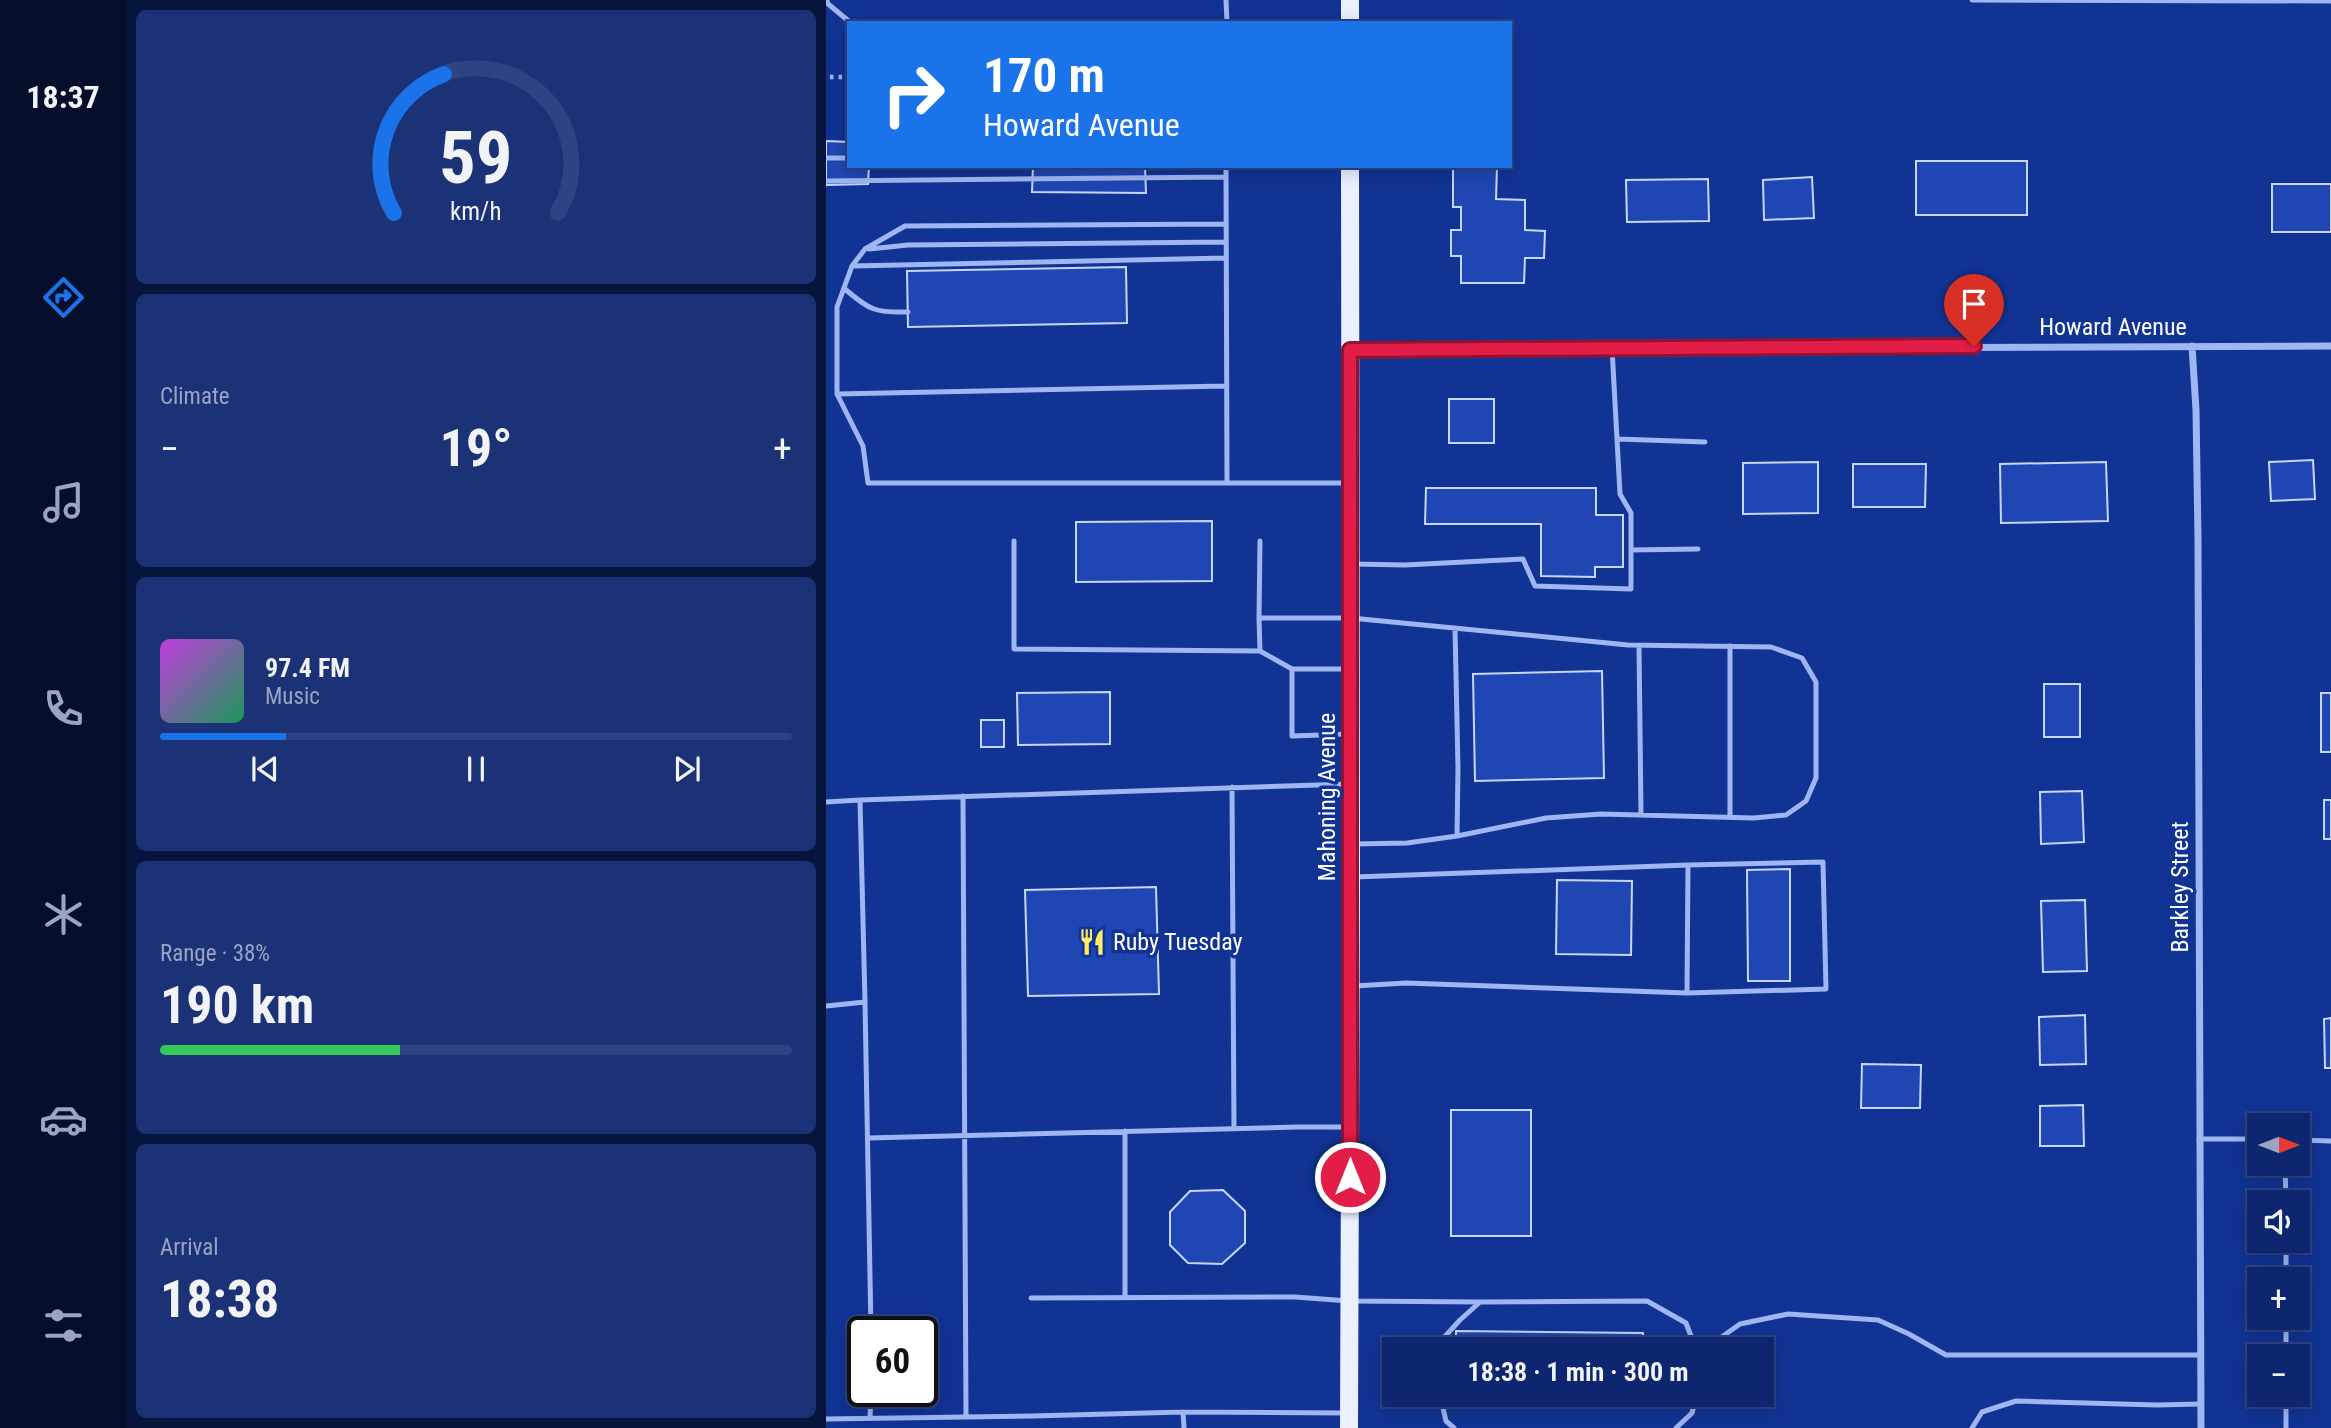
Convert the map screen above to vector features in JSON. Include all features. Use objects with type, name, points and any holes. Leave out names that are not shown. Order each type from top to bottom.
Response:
[{"type":"main road","points":[[1350,0],[1350,21]]},
{"type":"main road","name":"Mahoning Avenue","points":[[1349,1421],[1350,168]]},
{"type":"street","name":"Barkley Street","points":[[2192,346],[2198,538],[2200,1428]]},
{"type":"street","name":"Howard Avenue","points":[[1350,350],[2331,346]]},
{"type":"lane","points":[[827,0],[827,3],[849,21]]},
{"type":"lane","points":[[1226,0],[1227,21]]},
{"type":"lane","points":[[1972,0],[2331,1]]},
{"type":"lane","points":[[826,158],[847,158]]},
{"type":"lane","points":[[1226,168],[1227,483]]},
{"type":"lane","points":[[826,181],[1226,177]]},
{"type":"lane","points":[[1226,224],[905,226],[865,249],[852,266],[837,307],[837,394],[863,446],[868,484],[1350,484]]},
{"type":"lane","points":[[865,249],[908,245],[1226,242]]},
{"type":"lane","points":[[852,266],[1226,258]]},
{"type":"lane","points":[[845,289],[859,302],[881,313],[908,312]]},
{"type":"lane","points":[[1350,564],[1405,565],[1524,559],[1535,586],[1631,589],[1631,513],[1620,494],[1612,348]]},
{"type":"lane","points":[[837,394],[1226,386]]},
{"type":"lane","points":[[1617,439],[1705,442]]},
{"type":"lane","points":[[1014,541],[1014,649],[1259,651],[1292,669],[1351,669]]},
{"type":"lane","points":[[1259,541],[1259,651]]},
{"type":"lane","points":[[1631,550],[1698,549]]},
{"type":"lane","points":[[1259,618],[1351,618],[1639,645],[1771,647],[1802,658],[1816,682],[1816,778],[1806,801],[1786,815],[1754,818],[1641,814],[1546,818],[1407,843],[1351,844]]},
{"type":"lane","points":[[1455,628],[1457,836]]},
{"type":"lane","points":[[1639,645],[1641,814]]},
{"type":"lane","points":[[1730,646],[1730,817]]},
{"type":"lane","points":[[1292,669],[1292,736],[1351,734]]},
{"type":"lane","points":[[826,802],[1351,784]]},
{"type":"lane","points":[[1232,788],[1234,1128]]},
{"type":"lane","points":[[963,796],[966,1417]]},
{"type":"lane","points":[[860,800],[871,1316]]},
{"type":"lane","points":[[1351,877],[1823,862],[1826,989],[1687,993],[1406,984],[1351,986]]},
{"type":"lane","points":[[1687,993],[1688,865]]},
{"type":"lane","points":[[826,1006],[865,1002]]},
{"type":"lane","points":[[868,1138],[1350,1127]]},
{"type":"lane","points":[[1125,1131],[1125,1297]]},
{"type":"lane","points":[[2199,1139],[2247,1139]]},
{"type":"lane","points":[[2310,1140],[2331,1141]]},
{"type":"lane","points":[[1031,1298],[1295,1297],[1349,1301],[1647,1301],[1686,1323],[1691,1337]]},
{"type":"lane","points":[[1445,1337],[1480,1302]]},
{"type":"lane","points":[[1722,1337],[1740,1324],[1788,1314],[1878,1320],[1946,1355],[2200,1354]]},
{"type":"lane","points":[[1972,1428],[1983,1412],[2016,1401],[2200,1404]]},
{"type":"lane","points":[[870,1407],[870,1418]]},
{"type":"lane","points":[[1443,1407],[1446,1421],[1454,1428]]},
{"type":"lane","points":[[1676,1428],[1692,1413],[1694,1407]]},
{"type":"lane","points":[[2286,1407],[2286,1428]]},
{"type":"lane","points":[[1183,1412],[1184,1428]]},
{"type":"lane","points":[[826,1419],[1183,1412],[1349,1421]]},
{"type":"lane","points":[[850,1418],[850,1428]]},
{"type":"path","points":[[830,77],[847,77]]},
{"type":"building","points":[[826,141],[847,142],[847,168],[869,168],[868,184],[826,185]]},
{"type":"building","points":[[1916,161],[2027,161],[2027,215],[1916,215]]},
{"type":"building","points":[[1033,168],[1145,168],[1146,193],[1032,192]]},
{"type":"building","points":[[1453,168],[1497,168],[1496,199],[1525,200],[1525,230],[1545,231],[1544,258],[1525,258],[1524,283],[1461,283],[1461,256],[1451,256],[1451,230],[1461,230],[1461,207],[1453,207]]},
{"type":"building","points":[[1812,177],[1814,218],[1764,220],[1763,180]]},
{"type":"building","points":[[1708,179],[1709,221],[1627,222],[1626,180]]},
{"type":"building","points":[[2272,184],[2331,184],[2331,232],[2272,232]]},
{"type":"building","points":[[1126,267],[1127,323],[908,327],[907,271]]},
{"type":"building","points":[[1449,399],[1494,399],[1494,443],[1449,443]]},
{"type":"building","points":[[2313,460],[2315,499],[2271,501],[2269,462]]},
{"type":"building","points":[[1818,462],[1818,513],[1743,514],[1743,463]]},
{"type":"building","points":[[2106,462],[2108,521],[2001,523],[2000,464]]},
{"type":"building","points":[[1853,464],[1926,464],[1925,507],[1853,507]]},
{"type":"building","points":[[1426,488],[1596,488],[1596,515],[1623,515],[1623,567],[1595,567],[1595,577],[1541,576],[1541,524],[1425,524]]},
{"type":"building","points":[[1212,521],[1212,581],[1076,582],[1076,522]]},
{"type":"building","points":[[1602,671],[1604,778],[1475,781],[1473,674]]},
{"type":"building","points":[[2044,684],[2080,684],[2080,737],[2044,737]]},
{"type":"building","points":[[1110,692],[1110,744],[1018,745],[1017,693]]},
{"type":"building","points":[[2321,693],[2331,693],[2331,752],[2321,752]]},
{"type":"building","points":[[981,720],[1004,720],[1004,747],[981,747]]},
{"type":"building","points":[[2082,791],[2084,842],[2041,844],[2040,792]]},
{"type":"building","points":[[2324,800],[2331,800],[2331,839],[2324,839]]},
{"type":"building","points":[[1790,869],[1790,981],[1748,981],[1747,870]]},
{"type":"building","points":[[1557,880],[1632,881],[1631,955],[1556,954]]},
{"type":"building","name":"Ruby Tuesday","points":[[1156,887],[1159,994],[1028,996],[1025,890]]},
{"type":"building","points":[[2085,900],[2087,971],[2043,972],[2041,901]]},
{"type":"building","points":[[2085,1015],[2086,1064],[2040,1065],[2039,1017]]},
{"type":"building","points":[[2331,1018],[2331,1068],[2325,1068],[2324,1019]]},
{"type":"building","points":[[1862,1064],[1921,1065],[1920,1108],[1861,1108]]},
{"type":"building","points":[[2083,1105],[2084,1146],[2040,1146],[2040,1106]]},
{"type":"building","points":[[1451,1110],[1531,1110],[1531,1236],[1451,1236]]},
{"type":"building","points":[[1223,1190],[1245,1211],[1245,1243],[1222,1264],[1188,1263],[1170,1245],[1170,1212],[1190,1191]]},
{"type":"building","points":[[1456,1331],[1643,1333],[1643,1337],[1456,1337]]},
{"type":"place","name":"Ruby Tuesday","points":[[1092,942]]},
{"type":"route","points":[[1350,1177],[1350,350],[1974,346]]}]
